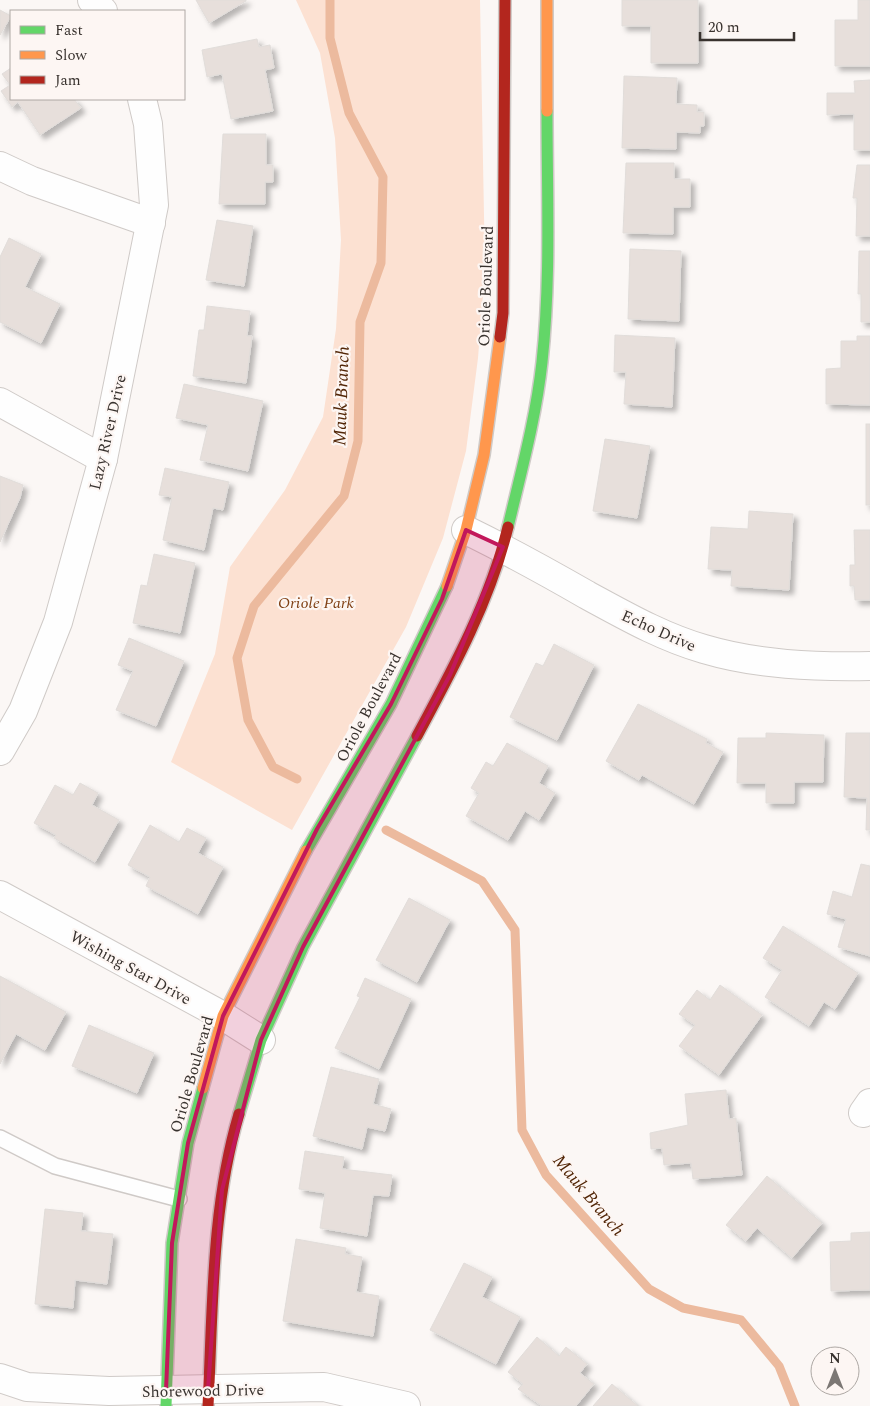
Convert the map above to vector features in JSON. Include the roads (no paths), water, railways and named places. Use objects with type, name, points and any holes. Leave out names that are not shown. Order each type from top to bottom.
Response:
[{"type":"street","points":[[92,0],[102,10]]},
{"type":"street","name":"Oriole Boulevard","points":[[166,1399],[172,1243],[188,1143],[223,1016],[317,829],[391,704],[442,599],[466,530],[484,455],[503,312],[505,0]]},
{"type":"street","points":[[208,1398],[216,1239],[222,1190],[231,1142],[261,1040],[302,947],[450,675],[480,610],[503,548],[529,440],[542,363],[547,286],[547,0]]},
{"type":"street","name":"Lazy River Drive","points":[[0,751],[23,711],[58,622],[103,459],[154,205],[148,124],[142,100]]},
{"type":"street","points":[[0,166],[32,181],[151,223]]},
{"type":"street","points":[[0,402],[103,459]]},
{"type":"street","name":"Echo Drive","points":[[466,530],[503,548],[640,624],[703,649],[759,662],[820,667],[870,666]]},
{"type":"street","name":"Wishing Star Drive","points":[[0,895],[223,1016],[261,1040]]},
{"type":"street","name":"Shorewood Drive","points":[[0,1378],[26,1387],[109,1391],[166,1399],[208,1398],[324,1387],[406,1406]]},
{"type":"lane","points":[[0,1138],[55,1166],[179,1199]]},
{"type":"waterway","name":"Mauk Branch","points":[[297,779],[273,767],[248,720],[237,658],[254,606],[344,496],[358,441],[360,322],[381,263],[383,177],[349,113],[330,38],[330,0]]},
{"type":"waterway","name":"Mauk Branch","points":[[386,830],[482,881],[515,930],[522,1130],[546,1175],[649,1289],[683,1308],[741,1320],[779,1366],[795,1406]]},
{"type":"park label","name":"Oriole Park","points":[[316,602]]}]
